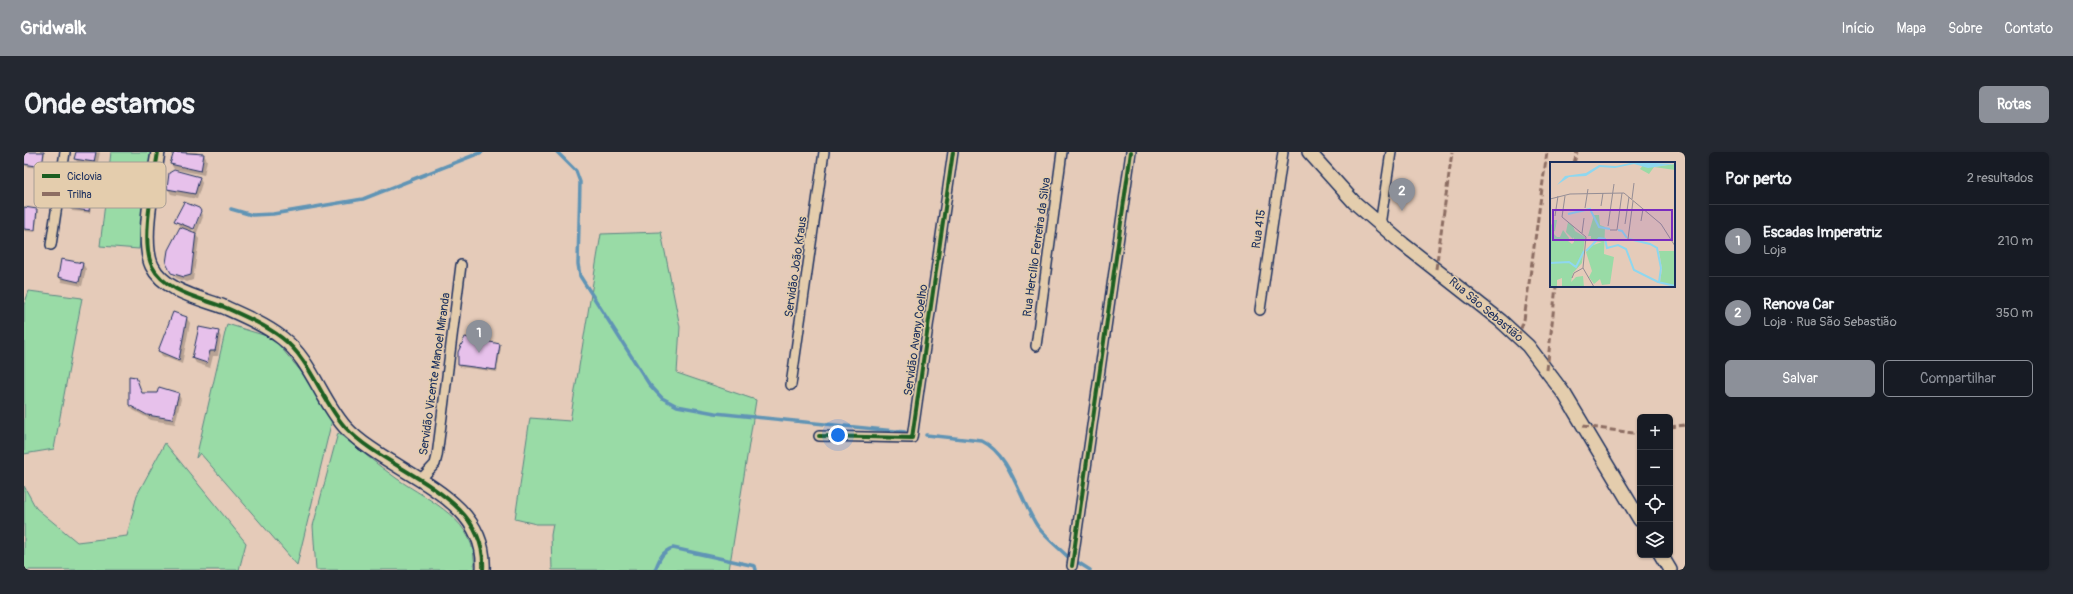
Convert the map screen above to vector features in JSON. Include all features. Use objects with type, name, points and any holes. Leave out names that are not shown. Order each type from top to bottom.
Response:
[{"type":"street","points":[[63,162],[65,152]]},
{"type":"street","points":[[157,162],[158,152]]},
{"type":"street","name":"Servidão João Kraus","points":[[791,385],[824,152]]},
{"type":"street","name":"Servidão Avany Coelho","points":[[819,436],[912,438],[953,152]]},
{"type":"street","name":"Rua Hercílio Ferreira da Silva","points":[[1036,346],[1062,152]]},
{"type":"street","points":[[1072,566],[1131,152]]},
{"type":"street","name":"Rua 415","points":[[1260,310],[1283,152]]},
{"type":"street","name":"Rua São Sebastião","points":[[1308,152],[1354,202],[1501,321],[1528,346],[1565,395],[1637,515]]},
{"type":"street","points":[[1380,224],[1391,152]]},
{"type":"street","points":[[51,245],[57,208]]},
{"type":"street","points":[[151,208],[147,238],[150,260],[157,274],[184,292],[250,319],[288,343],[299,356],[346,427],[373,450],[450,500],[468,518],[480,540],[483,570]]},
{"type":"street","name":"Servidão Vicente Manoel Miranda","points":[[420,480],[435,464],[437,456],[461,265]]},
{"type":"street","points":[[1663,558],[1670,570]]},
{"type":"green space","points":[[111,152],[151,152],[150,162],[110,162]]},
{"type":"green space","points":[[104,208],[144,208],[139,249],[100,246]]},
{"type":"green space","points":[[661,232],[680,327],[677,373],[756,400],[729,570],[552,570],[551,535],[553,524],[536,524],[515,519],[530,418],[570,421],[601,234]]},
{"type":"green space","points":[[29,291],[82,298],[54,449],[24,454],[24,305]]},
{"type":"green space","points":[[227,324],[273,338],[304,375],[332,420],[297,565],[200,453],[196,458]]},
{"type":"green space","points":[[338,433],[389,473],[450,514],[469,538],[473,553],[474,570],[316,570],[313,526]]},
{"type":"green space","points":[[165,443],[246,543],[239,570],[24,570],[24,486],[36,508],[77,542],[127,536],[137,495]]},
{"type":"building","points":[[24,152],[44,152],[43,162],[34,162],[34,166],[24,164]]},
{"type":"building","points":[[76,152],[96,152],[94,162],[74,159]]},
{"type":"building","points":[[174,152],[204,154],[201,171],[170,164]]},
{"type":"building","points":[[174,170],[200,177],[195,194],[167,189],[169,173]]},
{"type":"building","points":[[184,202],[199,208],[201,211],[194,229],[174,221]]},
{"type":"building","points":[[24,207],[37,209],[35,230],[24,229]]},
{"type":"building","points":[[70,208],[89,208],[89,211]]},
{"type":"building","points":[[180,227],[196,233],[191,275],[184,277],[171,273],[166,263],[168,250]]},
{"type":"building","points":[[61,259],[83,263],[79,282],[58,277]]},
{"type":"building","points":[[173,312],[187,317],[179,360],[158,351]]},
{"type":"building","points":[[199,327],[219,331],[215,351],[210,351],[207,363],[192,358]]},
{"type":"building","points":[[465,337],[500,344],[496,370],[458,365],[458,352]]},
{"type":"building","points":[[129,376],[136,377],[142,393],[157,393],[159,387],[179,393],[172,419],[147,415],[129,405]]},
{"type":"waterway","points":[[231,209],[252,215],[273,214],[363,199],[482,152]]},
{"type":"waterway","points":[[557,152],[576,171],[580,182],[578,264],[580,276],[649,384],[662,398],[677,406],[715,413],[905,432]]},
{"type":"waterway","points":[[926,435],[982,441],[992,448],[1008,468],[1038,527],[1069,558]]},
{"type":"waterway","points":[[655,570],[666,551],[673,548],[755,566],[756,570]]},
{"type":"waterway","points":[[1079,563],[1090,570]]},
{"type":"marked path","points":[[1436,269],[1452,152]]},
{"type":"marked path","points":[[1518,337],[1524,320],[1547,152]]},
{"type":"marked path","points":[[1574,162],[1577,152]]},
{"type":"marked path","points":[[1547,370],[1556,287]]},
{"type":"marked path","points":[[1673,427],[1685,425]]},
{"type":"marked path","points":[[1583,426],[1637,432]]},
{"type":"cycle path","points":[[156,162],[158,152]]},
{"type":"cycle path","points":[[819,436],[912,438],[953,152]]},
{"type":"cycle path","points":[[1072,566],[1131,152]]},
{"type":"cycle path","points":[[149,208],[147,242],[152,266],[158,275],[174,288],[247,317],[275,333],[292,347],[301,357],[329,405],[345,427],[363,443],[432,487],[453,503],[470,522],[480,544],[483,570]]},
{"type":"place","name":"Renova Car","points":[[1402,211]]},
{"type":"place","name":"Escadas Imperatriz","points":[[479,353]]}]
